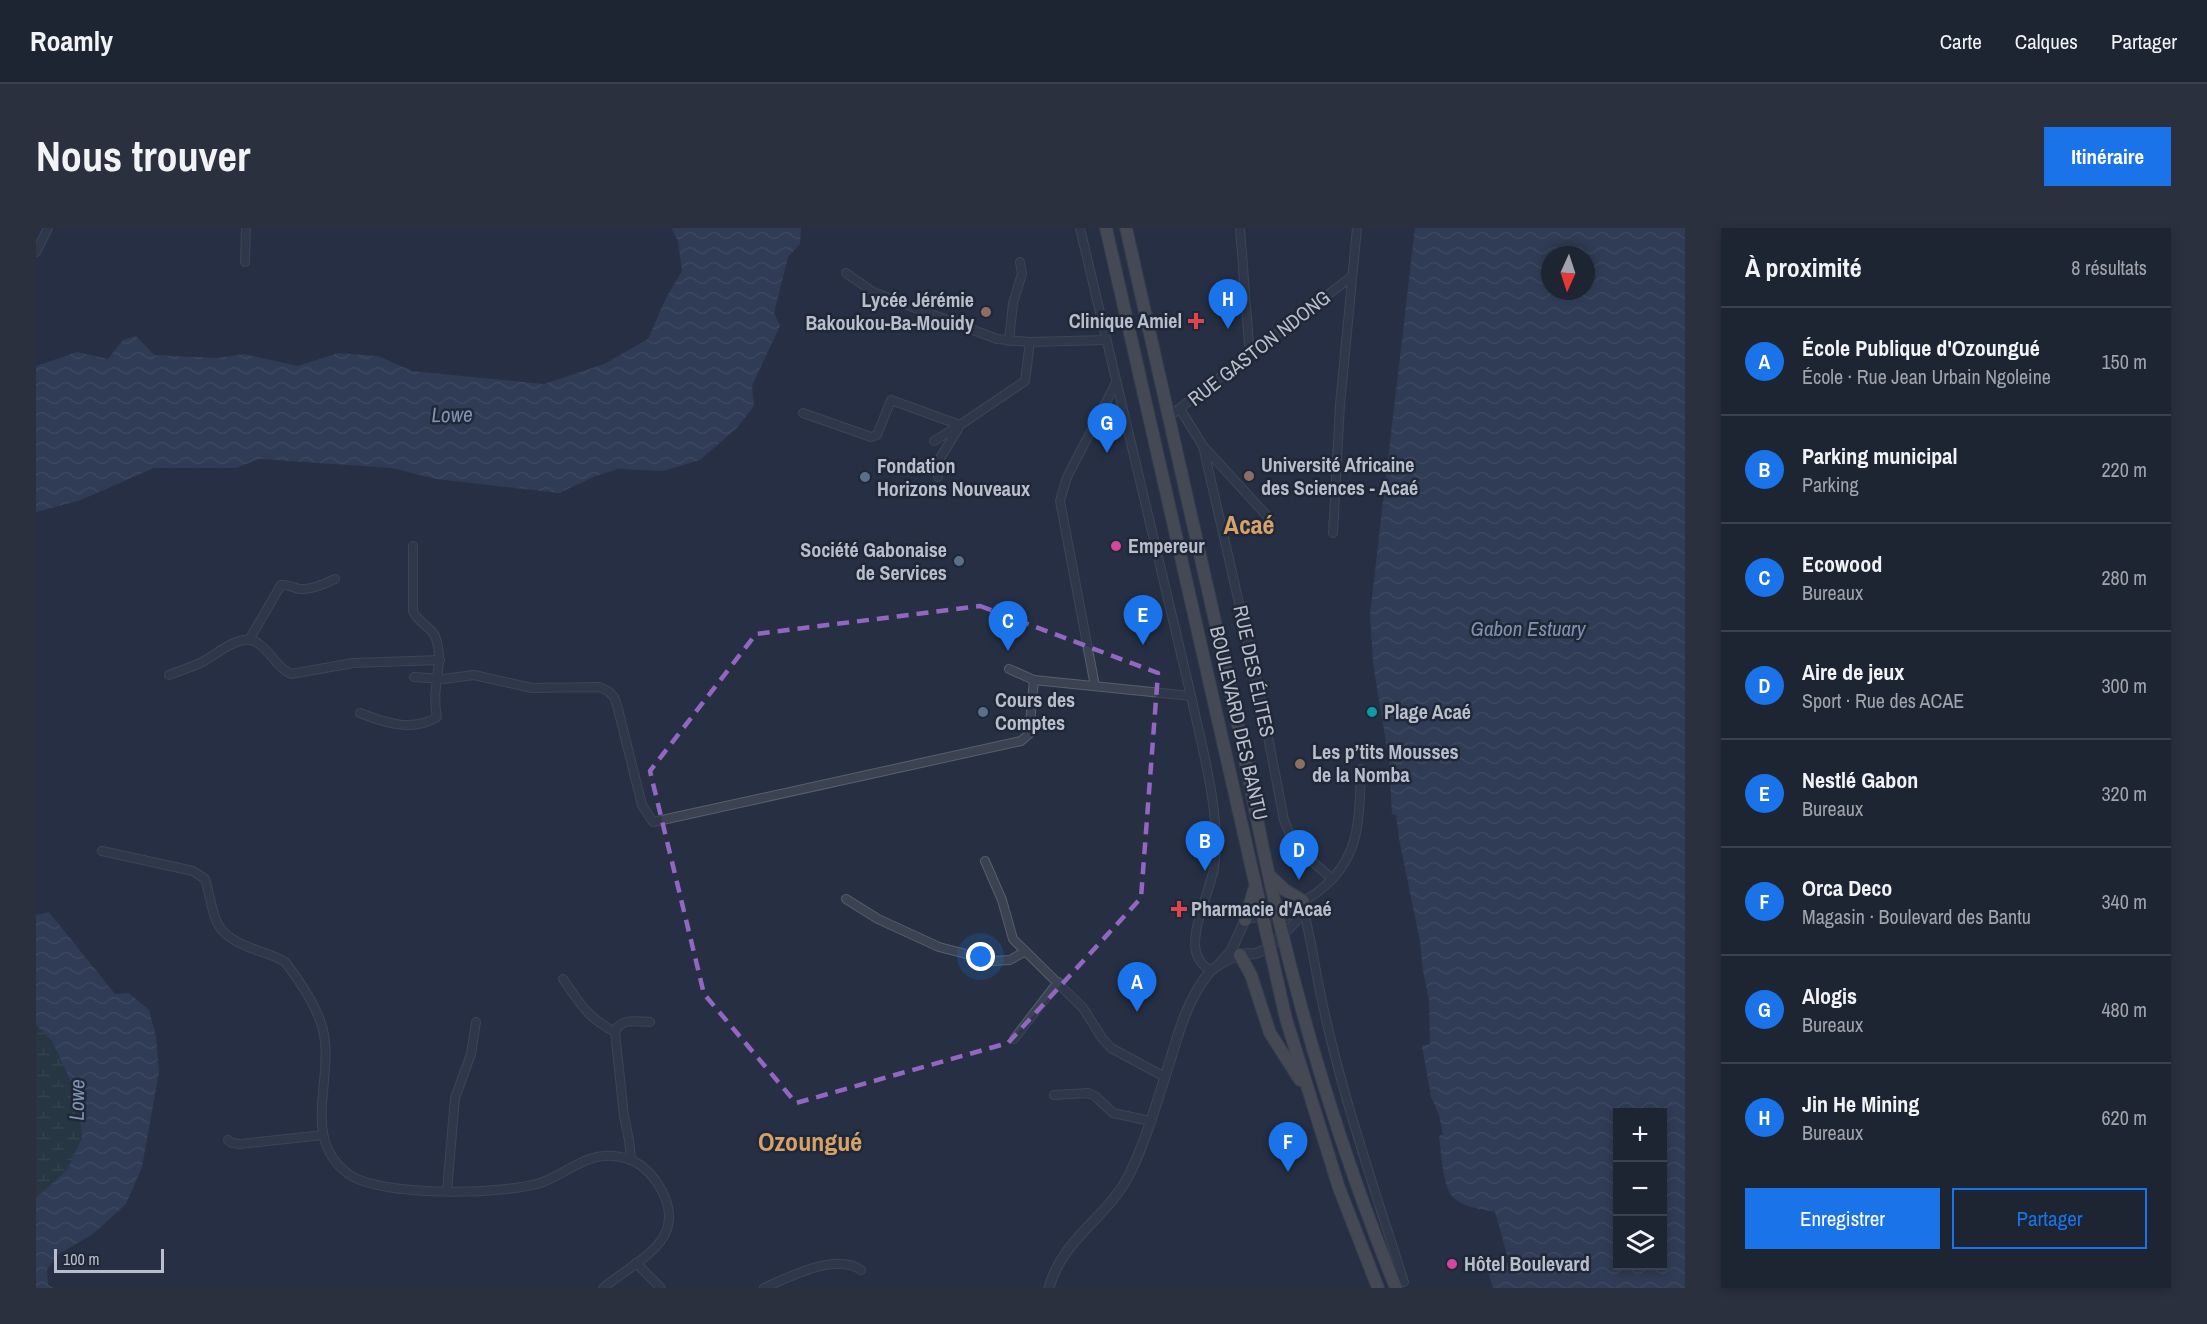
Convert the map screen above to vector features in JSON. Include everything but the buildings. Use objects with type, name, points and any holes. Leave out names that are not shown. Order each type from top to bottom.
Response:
[{"type":"highway","name":"BOULEVARD DES BANTU","points":[[1106,228],[1286,1019],[1343,1198],[1378,1288]]},
{"type":"highway","name":"BOULEVARD DES BANTU","points":[[1126,228],[1167,418],[1227,675],[1278,917],[1326,1095],[1365,1212],[1400,1285]]},
{"type":"highway","points":[[1269,875],[1304,907]]},
{"type":"highway","points":[[1245,920],[1255,883]]},
{"type":"highway","points":[[1240,955],[1251,975],[1270,1033],[1308,1093]]},
{"type":"street","points":[[36,252],[48,228]]},
{"type":"street","points":[[1080,228],[1191,696],[1215,822],[1213,871],[1196,933],[1195,945],[1197,957],[1214,968]]},
{"type":"street","points":[[1240,228],[1249,344],[1253,352]]},
{"type":"street","points":[[1333,533],[1340,405],[1357,228]]},
{"type":"street","points":[[245,230],[245,262]]},
{"type":"street","points":[[1009,341],[1013,303],[1022,274],[1020,262]]},
{"type":"street","points":[[846,273],[873,292],[938,318],[1009,341],[1106,340]]},
{"type":"street","name":"RUE GASTON NDONG","points":[[1167,418],[1351,277]]},
{"type":"street","points":[[934,441],[1025,381],[1030,342]]},
{"type":"street","points":[[1095,686],[1060,501],[1067,477],[1116,383]]},
{"type":"street","points":[[803,413],[871,437],[877,435],[891,400],[960,426]]},
{"type":"street","points":[[1180,409],[1203,446],[1269,518]]},
{"type":"street","points":[[938,477],[937,463],[960,426]]},
{"type":"street","name":"RUE DES ÉLITES","points":[[1203,446],[1259,690],[1284,820],[1296,846],[1332,879]]},
{"type":"street","points":[[360,713],[381,721],[412,726],[437,717],[434,696],[440,660],[432,631],[412,611],[413,546]]},
{"type":"street","points":[[249,640],[281,585],[301,589],[335,579]]},
{"type":"street","points":[[169,675],[202,662],[232,644],[249,640],[258,643],[291,674],[353,663],[440,660]]},
{"type":"street","points":[[1009,669],[1034,680],[1191,696]]},
{"type":"street","points":[[414,677],[436,679],[474,675],[532,688],[590,687],[608,691],[614,697],[617,705],[642,805],[653,822],[1021,741],[1029,734],[1034,680]]},
{"type":"street","points":[[1214,968],[1240,955],[1254,954],[1283,935],[1304,907],[1342,867],[1356,841],[1361,769]]},
{"type":"street","points":[[102,851],[200,874],[205,879],[219,929],[227,937],[286,963],[311,1002],[324,1031],[326,1047],[323,1135],[329,1151],[350,1174],[367,1183],[414,1192],[447,1191],[529,1186],[545,1181],[585,1160],[599,1156],[631,1159],[641,1164],[669,1206],[663,1240],[653,1251],[603,1288]]},
{"type":"street","points":[[986,861],[1002,900],[1013,939],[1058,982],[1090,1017],[1102,1038],[1111,1048],[1165,1077]]},
{"type":"street","points":[[846,899],[878,919],[939,947],[993,961],[1010,960],[1024,952]]},
{"type":"street","points":[[1049,1288],[1062,1257],[1124,1184],[1150,1121],[1187,1010],[1200,985],[1231,951],[1245,920],[1252,917],[1278,917],[1304,907]]},
{"type":"street","points":[[1304,907],[1322,1001],[1343,1090],[1400,1285]]},
{"type":"street","points":[[563,979],[585,1011],[596,1022],[615,1032]]},
{"type":"street","points":[[1014,1039],[1058,982]]},
{"type":"street","points":[[447,1191],[455,1098],[471,1054],[476,1022]]},
{"type":"street","points":[[631,1159],[615,1032],[624,1022],[650,1022]]},
{"type":"street","points":[[1054,1095],[1088,1093],[1095,1096],[1113,1113],[1150,1121]]},
{"type":"street","points":[[228,1140],[240,1144],[323,1135]]},
{"type":"street","points":[[636,1263],[661,1288]]},
{"type":"street","points":[[764,1288],[798,1273],[819,1267],[848,1264],[861,1270]]},
{"type":"highlighted area","points":[[980,606],[1158,673],[1141,898],[1008,1043],[796,1103],[704,994],[650,771],[756,634]]},
{"type":"green space","points":[[36,1025],[52,1041],[78,1097],[82,1138],[67,1170],[36,1198]]},
{"type":"water","name":"Lowe","points":[[671,228],[801,228],[800,244],[788,257],[774,313],[780,326],[752,386],[754,406],[737,428],[700,460],[663,471],[618,469],[596,476],[559,493],[436,479],[392,468],[259,459],[236,468],[154,468],[81,500],[36,512],[36,366],[77,352],[108,359],[123,340],[136,336],[154,355],[217,358],[244,354],[298,366],[338,353],[378,356],[412,371],[544,384],[604,364],[648,339],[666,298],[682,271],[678,241]]},
{"type":"water","name":"Gabon Estuary","points":[[1415,228],[1685,228],[1685,1288],[1493,1288],[1487,1269],[1509,1262],[1495,1212],[1471,1207],[1455,1199],[1448,1190],[1444,1175],[1439,1136],[1443,1134],[1439,1115],[1431,1097],[1422,1046],[1430,1044],[1429,1000],[1396,815],[1392,814],[1389,761],[1373,664],[1370,614]]},
{"type":"water","points":[[49,912],[115,994],[129,993],[149,1010],[156,1037],[159,1072],[142,1167],[126,1204],[93,1234],[57,1255],[47,1270],[48,1285],[54,1288],[36,1288],[36,1198],[67,1170],[82,1138],[78,1097],[52,1041],[36,1025],[36,915]]},
{"type":"place","name":"Lycée Jérémie Bakoukou-Ba-Mouidy","points":[[986,312]]},
{"type":"place","name":"Clinique Amiel","points":[[1196,321]]},
{"type":"place","name":"Jin He Mining","points":[[1228,329]]},
{"type":"place","name":"Alogis","points":[[1107,453]]},
{"type":"place","name":"Université Africaine des Sciences - Acaé","points":[[1249,476]]},
{"type":"place","name":"Fondation Horizons Nouveaux","points":[[865,477]]},
{"type":"place","name":"Empereur","points":[[1116,546]]},
{"type":"place","name":"Société Gabonaise de Services","points":[[959,561]]},
{"type":"place","name":"Nestlé Gabon","points":[[1143,645]]},
{"type":"place","name":"Ecowood","points":[[1008,651]]},
{"type":"place","name":"Cours des Comptes","points":[[983,712]]},
{"type":"place","name":"Plage Acaé","points":[[1372,712]]},
{"type":"place","name":"Les p’tits Mousses de la Nomba","points":[[1300,764]]},
{"type":"place","name":"Parking municipal","points":[[1205,871]]},
{"type":"place","name":"Aire de jeux","points":[[1299,880]]},
{"type":"place","name":"Pharmacie d'Acaé","points":[[1179,909]]},
{"type":"place","name":"École Publique d'Ozoungué","points":[[1137,1012]]},
{"type":"place","name":"Orca Deco","points":[[1288,1172]]},
{"type":"place","name":"Hôtel Boulevard","points":[[1452,1264]]},
{"type":"district","name":"Acaé","points":[[1249,525]]},
{"type":"district","name":"Ozoungué","points":[[810,1142]]}]
